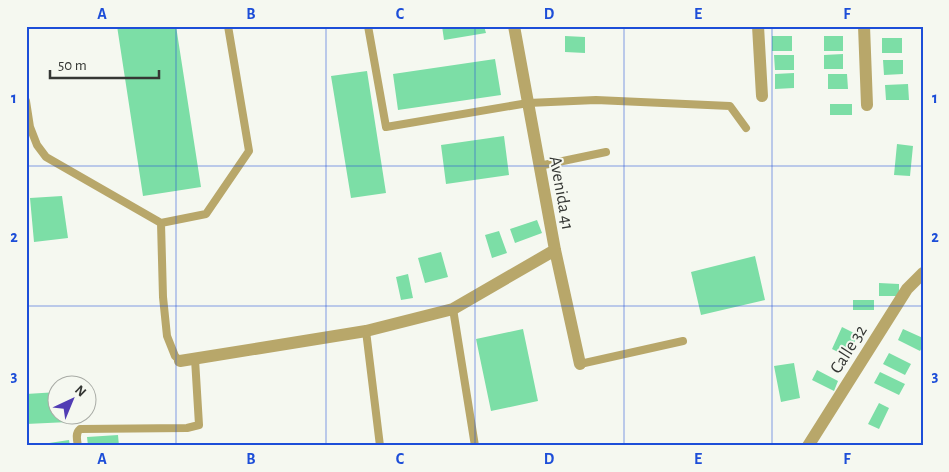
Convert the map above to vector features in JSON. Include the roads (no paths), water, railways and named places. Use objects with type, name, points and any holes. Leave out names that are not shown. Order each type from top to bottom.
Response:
[{"type":"street","name":"Avenida 41","points":[[514,26],[554,250],[580,364]]},
{"type":"street","points":[[758,26],[762,96]]},
{"type":"street","points":[[864,26],[867,105]]},
{"type":"street","points":[[180,361],[366,331],[453,309],[554,250]]},
{"type":"street","name":"Calle 32","points":[[808,446],[907,289],[923,273]]},
{"type":"lane","points":[[26,101],[30,127],[37,145],[46,157],[161,223],[206,214],[249,151],[228,26]]},
{"type":"lane","points":[[368,26],[386,127],[528,103],[596,100],[730,106],[746,128]]},
{"type":"lane","points":[[539,166],[606,152]]},
{"type":"lane","points":[[161,223],[167,336],[175,356],[180,361]]},
{"type":"lane","points":[[453,309],[475,446]]},
{"type":"lane","points":[[366,331],[380,446]]},
{"type":"lane","points":[[580,364],[683,341]]},
{"type":"lane","points":[[78,446],[77,434],[80,429],[187,428],[199,424],[195,359]]}]
